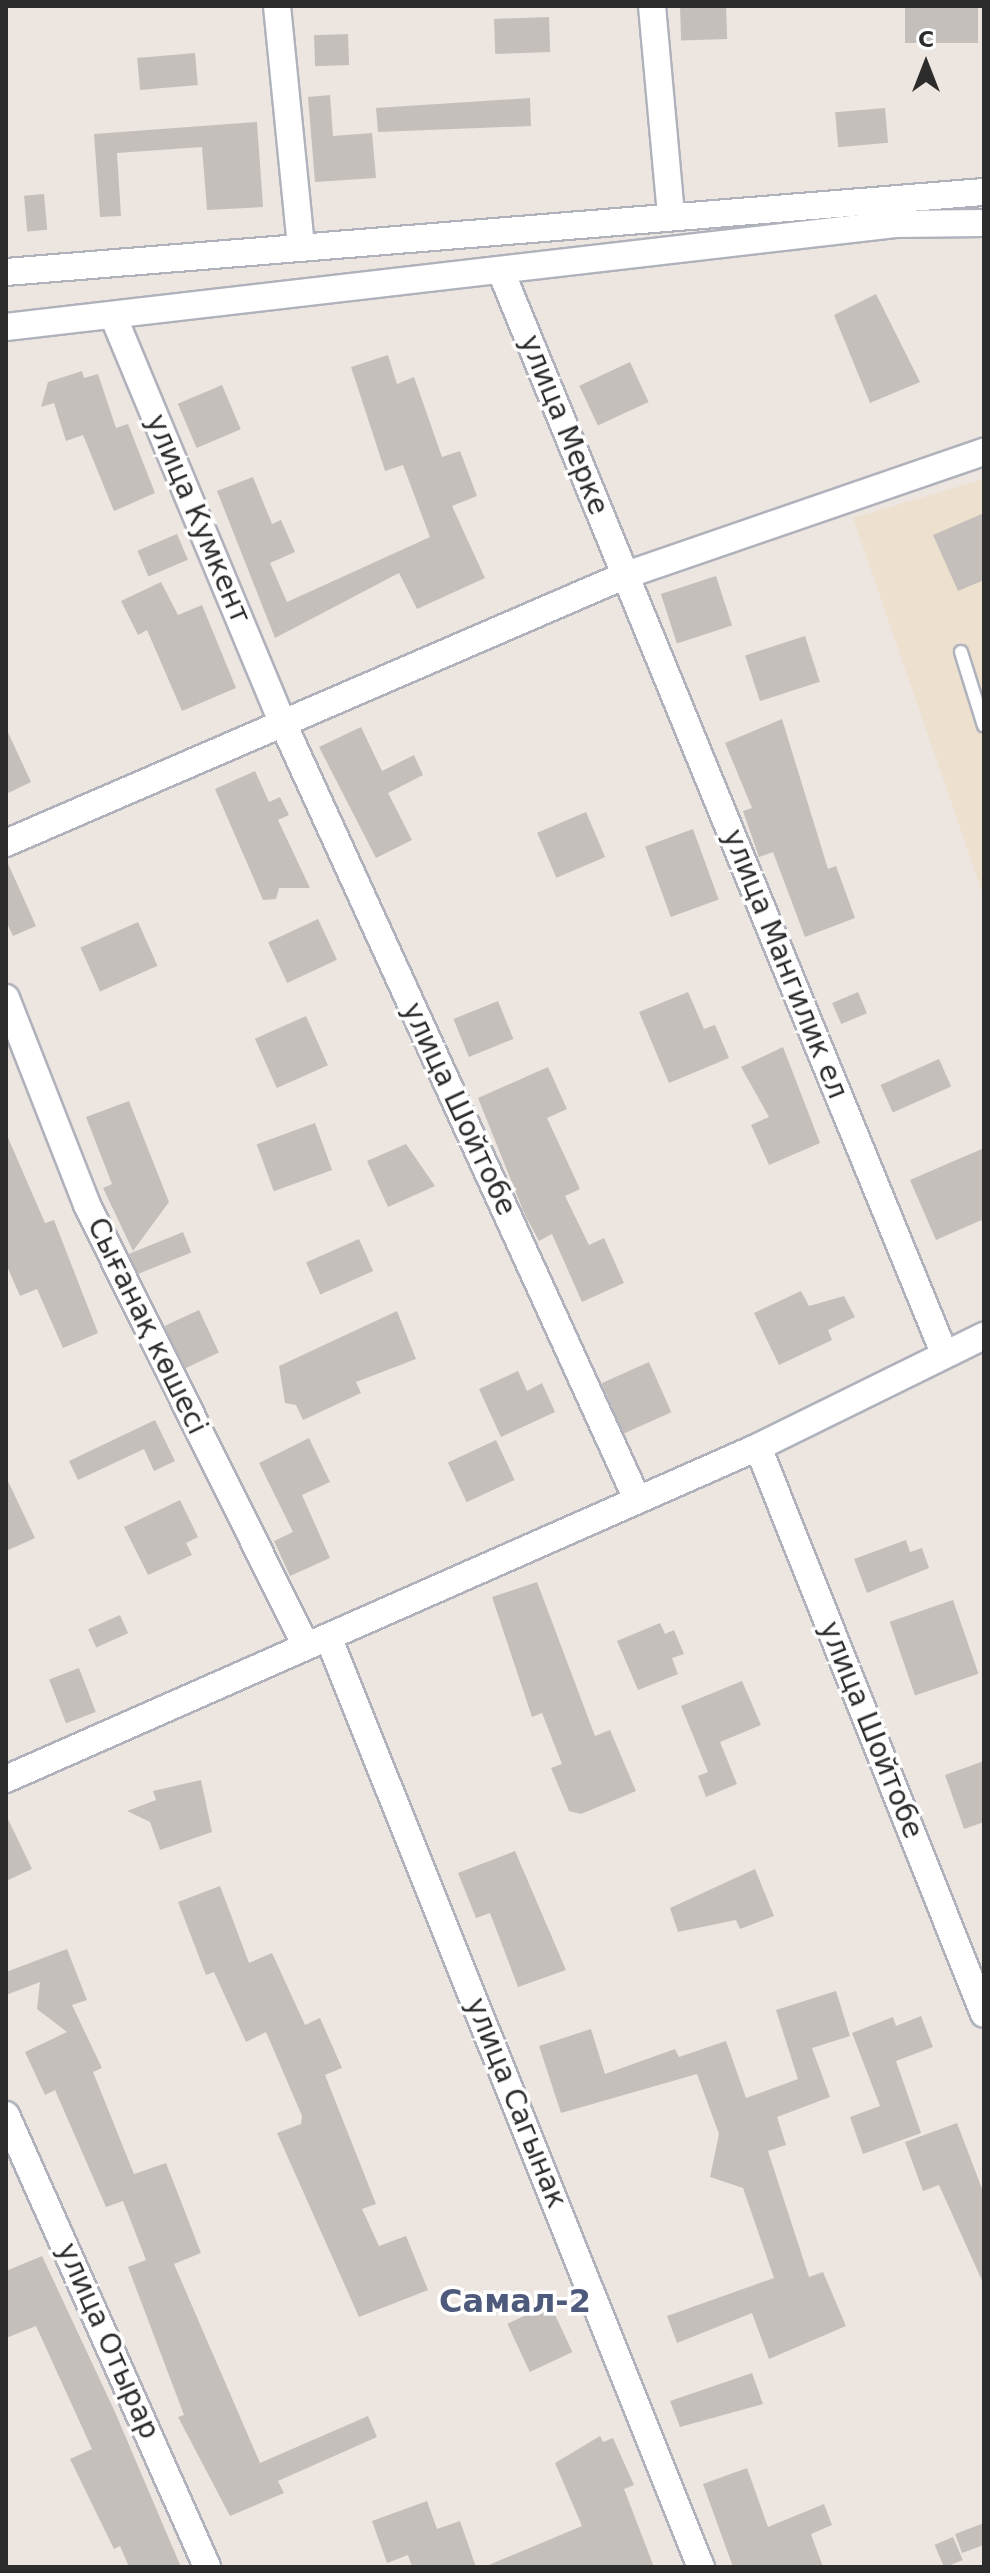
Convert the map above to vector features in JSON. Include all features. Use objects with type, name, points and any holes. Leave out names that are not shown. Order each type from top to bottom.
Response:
[{"type":"street","points":[[277,6],[301,246]]},
{"type":"street","points":[[652,6],[671,214]]},
{"type":"street","points":[[6,272],[671,214],[984,192]]},
{"type":"street","points":[[6,327],[114,318],[502,274],[895,224],[984,223]]},
{"type":"street","name":"улица Мерке","points":[[502,274],[626,575]]},
{"type":"street","name":"улица Кумкент","points":[[114,318],[281,719]]},
{"type":"street","points":[[6,843],[281,719],[626,575],[984,452]]},
{"type":"street","name":"улица Мангилик ел","points":[[626,575],[944,1353]]},
{"type":"street","name":"улица Шойтобе","points":[[281,719],[637,1499]]},
{"type":"street","name":"Сығанақ көшесі","points":[[6,998],[87,1205],[317,1643]]},
{"type":"street","points":[[6,1779],[758,1447],[984,1336]]},
{"type":"street","name":"улица Шойтобе","points":[[758,1447],[984,2014]]},
{"type":"street","name":"улица Сагынак","points":[[317,1643],[701,2567]]},
{"type":"street","name":"улица Отырар","points":[[6,2115],[207,2567]]},
{"type":"lane","points":[[961,652],[984,726]]},
{"type":"shaded area","points":[[984,479],[984,897],[853,518]]},
{"type":"building","points":[[726,6],[727,39],[681,41],[680,8]]},
{"type":"building","points":[[905,6],[978,6],[978,43],[905,43]]},
{"type":"building","points":[[549,17],[550,52],[495,54],[494,19]]},
{"type":"building","points":[[348,34],[349,65],[315,66],[314,35]]},
{"type":"building","points":[[195,53],[198,85],[140,90],[137,58]]},
{"type":"building","points":[[330,95],[333,136],[372,133],[376,178],[315,182],[308,97]]},
{"type":"building","points":[[530,98],[531,126],[378,132],[376,108]]},
{"type":"building","points":[[885,108],[888,143],[838,147],[835,112]]},
{"type":"building","points":[[257,122],[263,207],[207,210],[202,147],[117,153],[121,216],[100,217],[94,134]]},
{"type":"building","points":[[44,194],[47,230],[27,232],[24,196]]},
{"type":"building","points":[[876,294],[920,382],[870,403],[834,315]]},
{"type":"building","points":[[388,355],[397,384],[414,377],[442,457],[460,451],[477,496],[452,506],[485,578],[417,609],[399,573],[275,638],[217,491],[253,477],[272,524],[281,520],[295,552],[270,563],[287,602],[430,537],[403,465],[385,471],[351,367]]},
{"type":"building","points":[[630,362],[649,402],[598,426],[579,386]]},
{"type":"building","points":[[82,371],[84,378],[98,374],[116,428],[128,424],[155,493],[114,511],[83,435],[66,441],[54,403],[41,407],[48,382]]},
{"type":"building","points":[[222,385],[241,429],[197,448],[178,404]]},
{"type":"building","points":[[984,513],[984,580],[958,591],[933,535]]},
{"type":"building","points":[[177,534],[188,560],[148,577],[137,551]]},
{"type":"building","points":[[716,576],[732,625],[677,643],[661,594]]},
{"type":"building","points":[[161,582],[178,615],[202,605],[236,688],[182,711],[147,630],[138,635],[121,601]]},
{"type":"building","points":[[805,636],[820,682],[760,701],[745,655]]},
{"type":"building","points":[[782,719],[828,869],[836,866],[855,918],[805,937],[773,852],[759,857],[743,811],[752,808],[725,743]]},
{"type":"building","points":[[361,727],[382,771],[414,755],[423,775],[388,793],[412,840],[376,858],[319,747]]},
{"type":"building","points":[[6,728],[31,782],[6,794]]},
{"type":"building","points":[[255,771],[269,802],[280,797],[289,815],[278,820],[310,888],[279,888],[276,899],[263,900],[215,789]]},
{"type":"building","points":[[586,812],[605,857],[556,878],[537,833]]},
{"type":"building","points":[[693,829],[719,899],[671,917],[645,846]]},
{"type":"building","points":[[6,859],[36,926],[13,936],[6,921]]},
{"type":"building","points":[[318,919],[337,960],[287,983],[268,942]]},
{"type":"building","points":[[138,922],[158,966],[100,991],[80,948]]},
{"type":"building","points":[[688,992],[704,1029],[715,1025],[729,1058],[669,1083],[639,1012]]},
{"type":"building","points":[[858,992],[867,1013],[841,1024],[832,1003]]},
{"type":"building","points":[[498,1001],[513,1039],[469,1057],[453,1019]]},
{"type":"building","points":[[306,1016],[328,1065],[277,1088],[255,1039]]},
{"type":"building","points":[[783,1047],[820,1143],[769,1165],[751,1125],[769,1117],[741,1067]]},
{"type":"building","points":[[939,1059],[951,1086],[893,1112],[881,1085]]},
{"type":"building","points":[[548,1067],[567,1109],[547,1118],[580,1189],[565,1196],[589,1245],[604,1238],[624,1283],[582,1302],[552,1234],[539,1241],[525,1215],[478,1098]]},
{"type":"building","points":[[129,1101],[169,1202],[133,1251],[103,1188],[112,1184],[86,1117]]},
{"type":"building","points":[[315,1123],[332,1170],[274,1191],[257,1144]]},
{"type":"building","points":[[6,1133],[45,1223],[54,1220],[98,1333],[63,1348],[37,1289],[20,1296],[6,1264]]},
{"type":"building","points":[[406,1144],[435,1186],[388,1207],[367,1161]]},
{"type":"building","points":[[984,1148],[984,1219],[936,1240],[910,1180]]},
{"type":"building","points":[[183,1232],[191,1252],[137,1274],[129,1254]]},
{"type":"building","points":[[359,1239],[373,1271],[320,1295],[306,1263]]},
{"type":"building","points":[[801,1291],[809,1306],[844,1296],[855,1317],[828,1330],[832,1340],[779,1365],[754,1313]]},
{"type":"building","points":[[199,1310],[219,1353],[184,1369],[165,1326]]},
{"type":"building","points":[[397,1311],[416,1359],[356,1382],[361,1393],[303,1420],[296,1405],[285,1403],[279,1366]]},
{"type":"building","points":[[649,1362],[671,1412],[624,1433],[601,1383]]},
{"type":"building","points":[[518,1371],[527,1391],[542,1383],[555,1412],[501,1437],[479,1389]]},
{"type":"building","points":[[155,1420],[175,1461],[154,1471],[144,1449],[78,1480],[69,1461]]},
{"type":"building","points":[[309,1438],[330,1482],[302,1495],[330,1558],[290,1576],[274,1541],[293,1532],[259,1463]]},
{"type":"building","points":[[496,1440],[515,1480],[467,1502],[448,1462]]},
{"type":"building","points":[[6,1477],[35,1538],[6,1551]]},
{"type":"building","points":[[180,1500],[198,1537],[186,1543],[192,1555],[148,1575],[124,1527]]},
{"type":"building","points":[[906,1540],[910,1552],[922,1548],[929,1568],[867,1593],[854,1559]]},
{"type":"building","points":[[537,1582],[595,1736],[610,1730],[636,1791],[581,1814],[569,1811],[551,1768],[562,1764],[542,1713],[532,1717],[492,1597]]},
{"type":"building","points":[[953,1600],[978,1674],[915,1696],[890,1622]]},
{"type":"building","points":[[120,1615],[128,1633],[96,1648],[88,1629]]},
{"type":"building","points":[[660,1623],[665,1634],[674,1630],[684,1654],[672,1658],[678,1674],[638,1690],[617,1641]]},
{"type":"building","points":[[79,1668],[96,1712],[66,1723],[49,1679]]},
{"type":"building","points":[[742,1681],[761,1725],[720,1742],[737,1784],[706,1797],[698,1776],[708,1772],[681,1706]]},
{"type":"building","points":[[984,1761],[984,1822],[964,1829],[945,1775]]},
{"type":"building","points":[[201,1780],[212,1832],[160,1850],[150,1822],[127,1811],[156,1800],[153,1791]]},
{"type":"building","points":[[6,1815],[32,1869],[6,1881]]},
{"type":"building","points":[[515,1851],[566,1970],[518,1987],[490,1913],[476,1918],[458,1873]]},
{"type":"building","points":[[755,1869],[774,1916],[740,1929],[736,1920],[678,1932],[670,1908]]},
{"type":"building","points":[[220,1886],[249,1963],[272,1953],[305,2025],[320,2018],[342,2068],[325,2075],[376,2204],[362,2209],[379,2246],[406,2236],[428,2290],[359,2317],[277,2133],[301,2124],[302,2116],[266,2032],[246,2042],[214,1972],[206,1975],[178,1902]]},
{"type":"building","points":[[67,1949],[87,2000],[72,2005],[102,2068],[93,2072],[134,2174],[166,2163],[201,2253],[174,2264],[260,2463],[368,2416],[377,2437],[278,2481],[284,2493],[230,2516],[178,2417],[184,2415],[128,2267],[146,2260],[123,2201],[106,2207],[55,2090],[45,2095],[25,2052],[67,2032],[37,2009],[40,1982],[6,1995],[6,1972]]},
{"type":"building","points":[[836,1991],[850,2036],[812,2048],[830,2097],[777,2117],[786,2145],[768,2151],[809,2277],[823,2272],[846,2326],[769,2359],[752,2313],[677,2343],[667,2316],[774,2278],[743,2188],[710,2177],[719,2134],[697,2074],[561,2113],[539,2046],[591,2029],[605,2074],[675,2049],[679,2057],[726,2041],[746,2098],[798,2079],[776,2010]]},
{"type":"building","points":[[921,2016],[933,2047],[896,2061],[921,2133],[863,2154],[850,2117],[880,2106],[852,2033],[893,2017],[896,2026]]},
{"type":"building","points":[[957,2123],[984,2194],[984,2285],[939,2185],[923,2191],[905,2142]]},
{"type":"building","points":[[42,2256],[115,2412],[181,2567],[129,2567],[120,2546],[114,2549],[70,2459],[92,2449],[36,2326],[6,2338],[6,2271]]},
{"type":"building","points":[[550,2304],[572,2352],[530,2372],[507,2324]]},
{"type":"building","points":[[752,2373],[763,2404],[680,2427],[670,2401]]},
{"type":"building","points":[[600,2436],[603,2442],[613,2438],[634,2485],[624,2489],[654,2567],[484,2567],[582,2526],[555,2463]]},
{"type":"building","points":[[747,2468],[768,2527],[824,2504],[832,2525],[811,2534],[823,2567],[733,2567],[703,2484]]},
{"type":"building","points":[[427,2501],[437,2529],[460,2521],[476,2567],[412,2567],[408,2555],[387,2563],[372,2521]]},
{"type":"building","points":[[984,2523],[984,2545],[962,2553],[955,2534]]},
{"type":"building","points":[[953,2537],[963,2560],[944,2567],[935,2545]]},
{"type":"district","name":"Самал-2","points":[[515,2301]]}]
